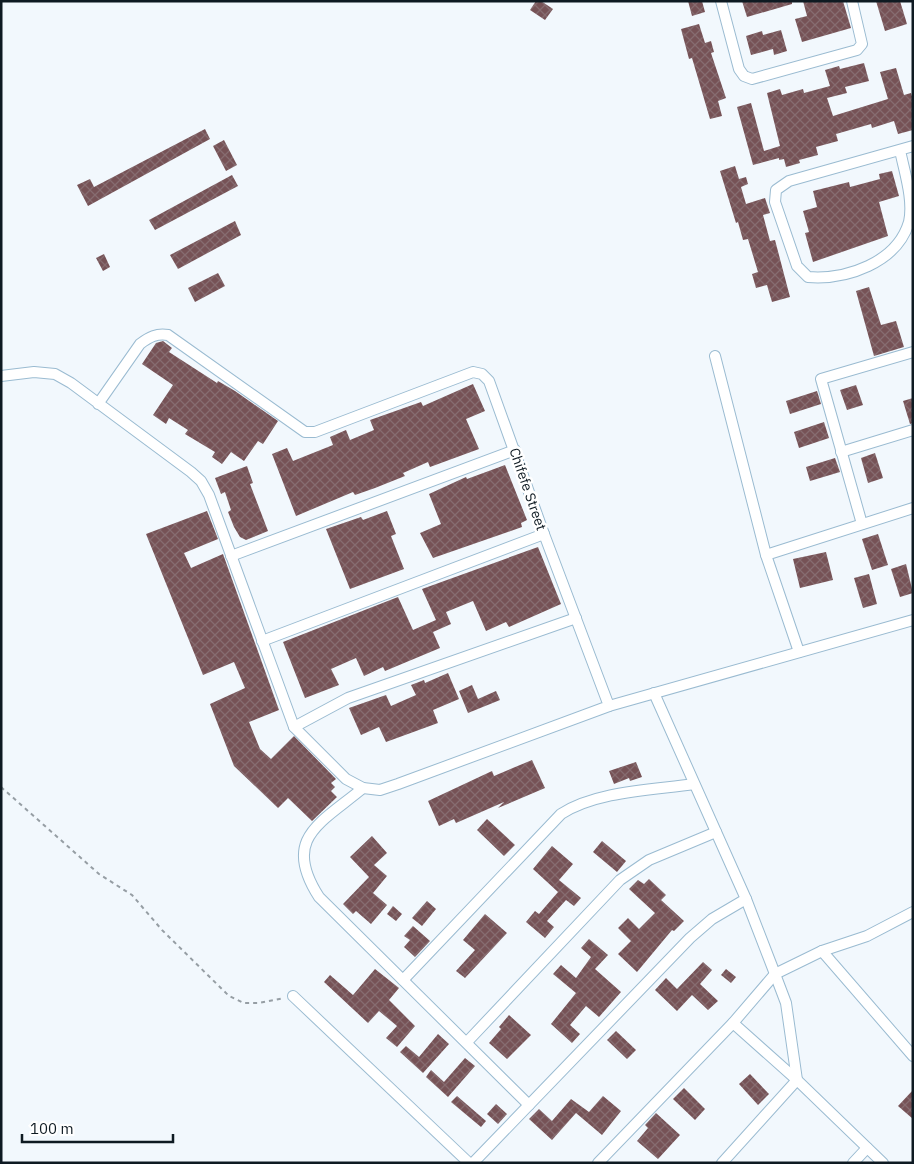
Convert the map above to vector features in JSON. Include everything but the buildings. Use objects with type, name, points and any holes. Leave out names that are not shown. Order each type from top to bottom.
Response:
[{"type":"street","points":[[721,1],[739,69],[744,76],[752,79],[857,50],[862,44],[862,37],[852,1]]},
{"type":"street","points":[[900,150],[910,199],[909,222],[899,241],[884,258],[855,271],[827,278],[808,277],[798,266],[775,202],[776,190],[789,181],[913,146]]},
{"type":"street","name":"Chifefe Street","points":[[98,404],[140,344],[149,337],[160,334],[168,335],[305,432],[315,432],[473,372],[482,374],[489,381],[609,706]]},
{"type":"street","points":[[862,524],[820,379],[913,352]]},
{"type":"street","points":[[715,356],[766,555],[799,652]]},
{"type":"street","points":[[1,376],[34,372],[55,374],[71,383],[201,481],[208,495],[294,727],[346,779],[363,788],[380,790],[609,706],[913,620]]},
{"type":"street","points":[[841,452],[913,430]]},
{"type":"street","points":[[231,556],[514,450]]},
{"type":"street","points":[[766,555],[913,508]]},
{"type":"street","points":[[262,641],[544,534]]},
{"type":"street","points":[[294,727],[348,698],[576,618]]},
{"type":"street","points":[[654,693],[746,898],[786,1003],[797,1080]]},
{"type":"street","points":[[403,980],[561,814],[574,805],[593,800],[694,784]]},
{"type":"street","points":[[363,788],[311,832],[303,848],[304,864],[309,882],[319,897],[529,1105]]},
{"type":"street","points":[[467,1042],[620,880],[649,860],[716,832]]},
{"type":"street","points":[[474,1163],[690,938],[712,919],[746,898]]},
{"type":"street","points":[[598,1163],[733,1023],[775,974],[822,951],[867,936],[913,912]]},
{"type":"street","points":[[822,951],[913,1056]]},
{"type":"street","points":[[293,996],[469,1163]]},
{"type":"street","points":[[733,1023],[797,1080],[883,1163]]},
{"type":"street","points":[[722,1163],[797,1080]]},
{"type":"street","points":[[853,1163],[867,1148]]},
{"type":"path","points":[[1,787],[99,874],[132,895],[162,930],[229,996],[244,1003],[259,1003],[293,996]]}]
